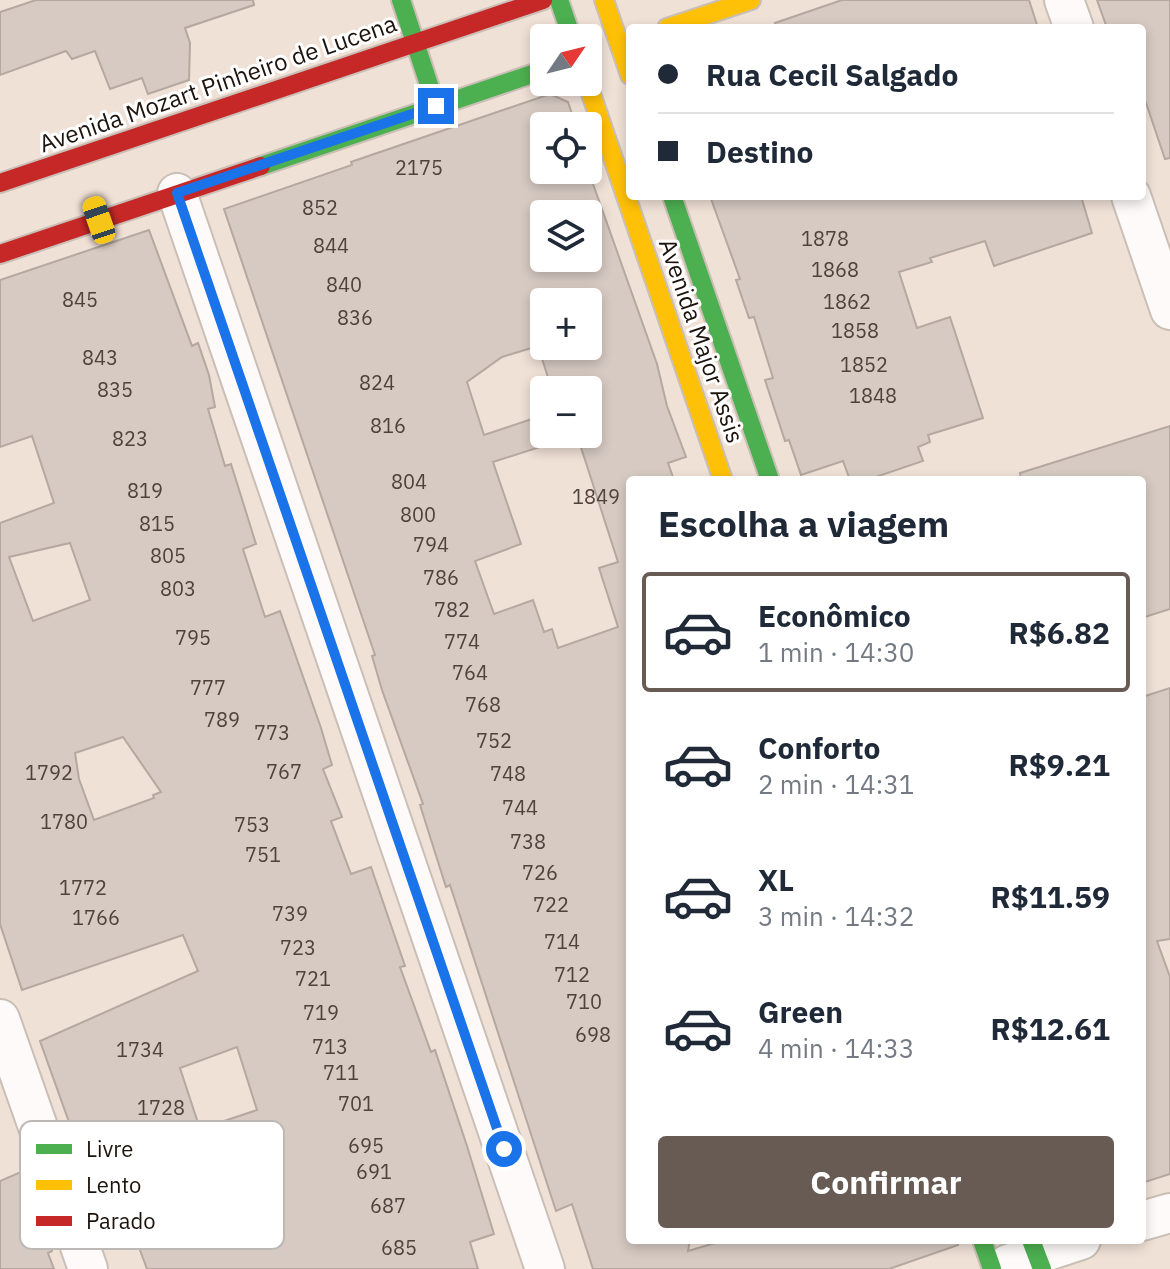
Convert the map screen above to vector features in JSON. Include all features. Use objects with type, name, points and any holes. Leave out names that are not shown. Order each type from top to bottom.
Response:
[{"type":"main road","points":[[401,0],[436,106]]},
{"type":"main road","name":"Avenida Mozart Pinheiro de Lucena","points":[[0,183],[80,163],[416,43],[455,22],[543,0]]},
{"type":"main road","points":[[559,0],[567,24]]},
{"type":"main road","points":[[602,50],[625,42],[604,0]]},
{"type":"main road","points":[[679,24],[751,0]]},
{"type":"main road","points":[[455,22],[466,51]]},
{"type":"main road","points":[[0,254],[97,213],[177,193],[436,106],[477,84],[530,73]]},
{"type":"main road","name":"Avenida Major Assis","points":[[592,96],[626,196]]},
{"type":"main road","name":"Avenida Major Assis","points":[[627,200],[722,476]]},
{"type":"main road","name":"Avenida Major Assis","points":[[673,200],[769,476]]},
{"type":"main road","points":[[984,1244],[993,1269]]},
{"type":"street","points":[[1064,0],[1073,24]]},
{"type":"street","points":[[177,193],[545,1269]]},
{"type":"street","points":[[1132,200],[1170,310]]},
{"type":"street","points":[[0,1019],[36,1121]]},
{"type":"street","points":[[1146,1220],[1170,1213]]},
{"type":"street","points":[[993,1269],[1068,1244]]},
{"type":"street","points":[[81,1249],[88,1269]]},
{"type":"building","points":[[36,0],[253,0],[254,5],[185,28],[190,43],[189,80],[148,94],[142,78],[110,89],[95,51],[72,59],[66,51],[0,75],[0,12]]},
{"type":"building","points":[[842,0],[1029,0],[1037,24],[775,24]]},
{"type":"building","points":[[1097,0],[1170,0],[1170,158],[1165,159],[1146,103],[1146,24],[1106,24]]},
{"type":"building","points":[[544,96],[554,96],[568,102],[571,112],[530,112],[530,184],[593,184],[599,200],[530,200],[530,272],[602,272],[602,209],[686,457],[668,463],[673,476],[626,476],[626,1244],[689,1244],[688,1251],[712,1244],[958,1245],[889,1269],[593,1269],[572,1204],[556,1211],[450,885],[446,887],[420,805],[423,804],[382,690],[372,656],[375,655],[224,209]],"holes":[[[530,288],[602,288],[602,360],[542,360],[548,376],[602,376],[602,448],[581,448],[618,562],[599,568],[618,627],[558,648],[552,629],[544,632],[533,600],[494,614],[475,561],[521,544],[493,462],[537,448],[530,448],[530,420],[484,435],[467,382],[502,357],[530,348]]]},
{"type":"building","points":[[711,200],[1082,200],[1092,233],[994,266],[985,241],[930,258],[932,262],[899,272],[917,328],[950,317],[983,418],[928,435],[930,442],[918,447],[923,461],[879,476],[849,476],[843,461],[801,475],[789,440],[785,441],[765,380],[773,378],[754,317],[749,318],[736,280],[740,279]]},
{"type":"building","points":[[149,230],[192,346],[198,343],[209,375],[215,407],[208,409],[225,466],[231,464],[256,544],[243,549],[265,617],[280,611],[321,728],[332,765],[323,769],[342,817],[331,821],[351,874],[371,867],[405,966],[400,967],[431,1052],[435,1050],[467,1146],[494,1234],[470,1242],[478,1269],[147,1269],[140,1249],[284,1249],[284,1121],[224,1121],[257,1110],[237,1047],[180,1068],[197,1121],[69,1121],[40,1041],[198,971],[183,935],[22,990],[0,924],[0,523],[54,503],[32,436],[0,447],[0,280]],"holes":[[[70,543],[90,600],[33,621],[9,557]],[[123,737],[161,792],[153,795],[154,798],[94,820],[79,779],[75,753]]]},
{"type":"building","points":[[1170,426],[1170,609],[1146,617],[1146,476],[1020,476],[1020,473]]},
{"type":"building","points":[[1170,688],[1170,939],[1157,941],[1170,977],[1170,1174],[1146,1182],[1146,696]]},
{"type":"building","points":[[20,1172],[20,1249],[51,1249],[48,1253],[54,1269],[0,1269],[0,1181]]},
{"type":"traffic: fast","points":[[401,0],[436,106]]},
{"type":"traffic: fast","points":[[559,0],[567,24]]},
{"type":"traffic: fast","points":[[261,166],[530,75]]},
{"type":"traffic: fast","points":[[673,200],[769,476]]},
{"type":"traffic: fast","points":[[983,1244],[992,1269]]},
{"type":"traffic: fast","points":[[1033,1244],[1042,1269]]},
{"type":"traffic: slow","points":[[604,0],[626,63]]},
{"type":"traffic: slow","points":[[679,24],[751,0]]},
{"type":"traffic: slow","points":[[592,96],[626,196]]},
{"type":"traffic: slow","points":[[627,200],[722,476]]},
{"type":"traffic: jam","points":[[0,183],[543,0]]},
{"type":"traffic: jam","points":[[0,254],[261,166]]},
{"type":"route","points":[[436,106],[177,193],[504,1149]]}]
